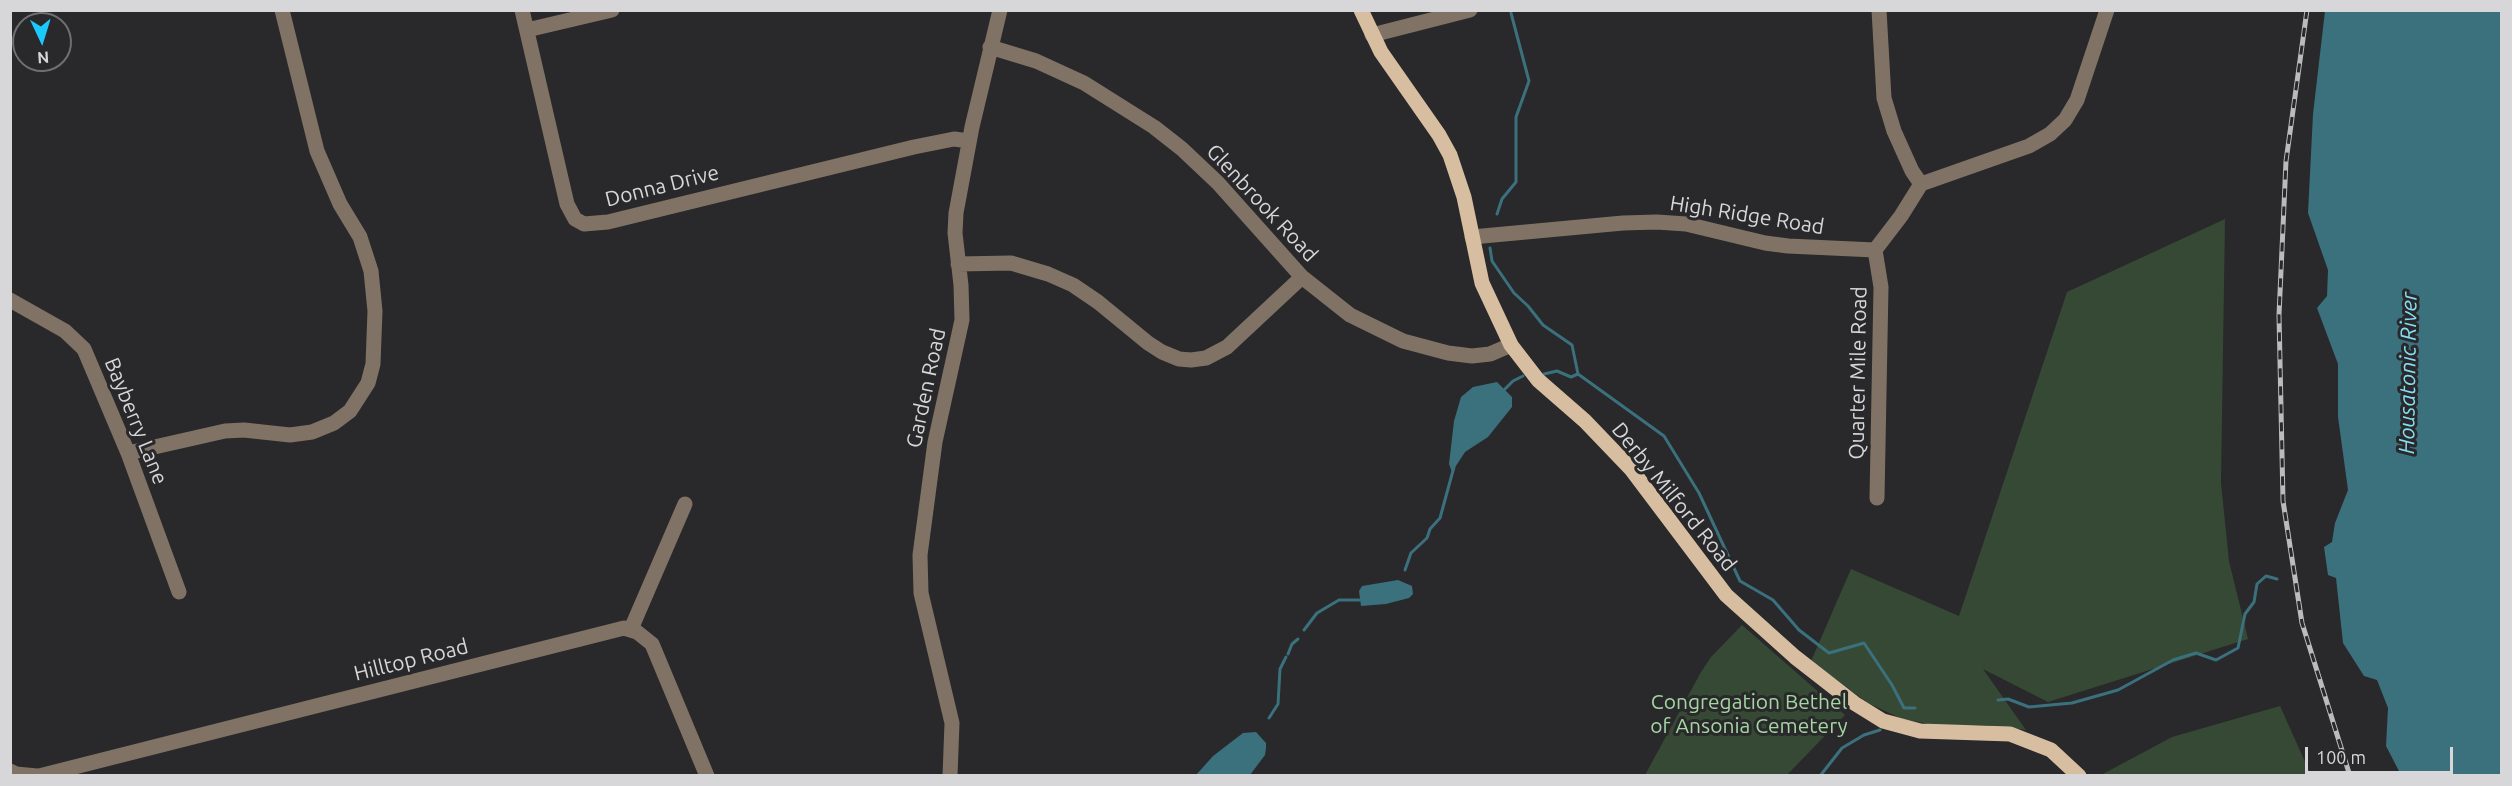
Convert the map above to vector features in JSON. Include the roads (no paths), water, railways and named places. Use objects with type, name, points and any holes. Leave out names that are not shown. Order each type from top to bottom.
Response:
[{"type":"main road","name":"Derby Milford Road","points":[[1361,10],[1372,35],[1395,73],[1439,135],[1450,155],[1464,197],[1482,283],[1511,345],[1538,380],[1585,421],[1631,469],[1726,595],[1776,641],[1854,703],[1883,721],[1908,729],[1933,732],[1993,732],[2024,738],[2051,750],[2079,776]]},
{"type":"street","points":[[128,453],[225,431],[244,430],[290,435],[312,432],[334,423],[350,411],[368,383],[373,364],[375,311],[371,271],[360,237],[340,204],[317,151],[282,10]]},
{"type":"street","name":"Donna Drive","points":[[522,10],[567,204],[575,219],[584,224],[608,222],[914,147],[954,140],[969,141]]},
{"type":"street","points":[[527,30],[612,10]]},
{"type":"street","name":"Garden Road","points":[[950,776],[952,723],[921,594],[919,572],[927,488],[962,320],[955,233],[956,213],[969,141],[1000,10]]},
{"type":"street","points":[[1372,35],[1470,10]]},
{"type":"street","points":[[1879,10],[1884,98],[1894,131],[1912,171],[1921,184]]},
{"type":"street","points":[[1875,250],[1901,216],[1921,184],[2029,146],[2050,134],[2065,120],[2076,99],[2107,10]]},
{"type":"street","name":"Glenbrook Road","points":[[990,47],[1036,61],[1084,83],[1154,127],[1182,149],[1218,183],[1302,277],[1350,315],[1402,341],[1425,348],[1472,356],[1490,354],[1511,345]]},
{"type":"street","name":"High Ridge Road","points":[[1472,237],[1657,222],[1686,224],[1765,243],[1788,246],[1875,250]]},
{"type":"street","name":"Quarter Mile Road","points":[[1875,250],[1881,287],[1877,498]]},
{"type":"street","points":[[958,264],[1011,263],[1048,274],[1073,285],[1098,302],[1162,352],[1179,359],[1191,360],[1206,358],[1222,350],[1302,277]]},
{"type":"street","name":"Bayberry Lane","points":[[10,300],[65,331],[81,345],[128,453],[178,592]]},
{"type":"street","points":[[685,504],[631,629],[643,635],[655,650],[707,776]]},
{"type":"street","name":"Hilltop Road","points":[[10,771],[16,774],[38,776],[618,629],[631,629]]},
{"type":"water","name":"Housatonic River","points":[[2325,11],[2501,11],[2501,775],[2401,775],[2386,746],[2388,708],[2377,680],[2364,676],[2343,643],[2336,578],[2328,575],[2324,547],[2332,542],[2335,523],[2348,490],[2338,417],[2338,364],[2317,308],[2327,296],[2328,270],[2308,213],[2313,114]]},
{"type":"water","points":[[1497,382],[1512,397],[1512,407],[1488,437],[1465,452],[1452,472],[1449,464],[1454,421],[1461,397],[1473,387]]},
{"type":"water","points":[[1398,580],[1412,586],[1413,594],[1409,598],[1386,604],[1361,606],[1359,591],[1362,586]]},
{"type":"water","points":[[1256,732],[1266,743],[1266,748],[1265,755],[1250,775],[1196,775],[1213,756],[1243,733]]},
{"type":"waterway","points":[[1497,214],[1502,199],[1516,182],[1516,117],[1529,81],[1511,13]]},
{"type":"waterway","points":[[1490,248],[1492,261],[1514,293],[1543,325],[1572,345],[1578,374]]},
{"type":"waterway","points":[[1544,374],[1557,371],[1571,377],[1578,374],[1664,436],[1699,493],[1740,581],[1773,600],[1799,630],[1829,653],[1864,643],[1892,685],[1904,708],[1915,708]]},
{"type":"waterway","points":[[1504,390],[1513,381],[1523,376]]},
{"type":"waterway","points":[[1405,570],[1411,553],[1427,538],[1430,529],[1440,518],[1454,467]]},
{"type":"waterway","points":[[1998,700],[2008,699],[2029,707],[2072,703],[2118,690],[2173,660],[2196,653],[2216,660],[2238,648],[2245,614],[2254,602],[2257,584],[2266,576],[2277,579]]},
{"type":"waterway","points":[[1304,630],[1317,613],[1339,600],[1362,600]]},
{"type":"waterway","points":[[1288,654],[1292,644],[1298,639]]},
{"type":"waterway","points":[[1269,718],[1278,704],[1280,669],[1286,657]]},
{"type":"waterway","points":[[1820,776],[1842,748],[1864,735],[1880,730]]},
{"type":"railway","points":[[2307,10],[2286,161],[2279,315],[2283,501],[2302,623],[2350,776]]},
{"type":"park label","name":"Congregation Bethel of Ansonia Cemetery","points":[[1749,714]]}]
